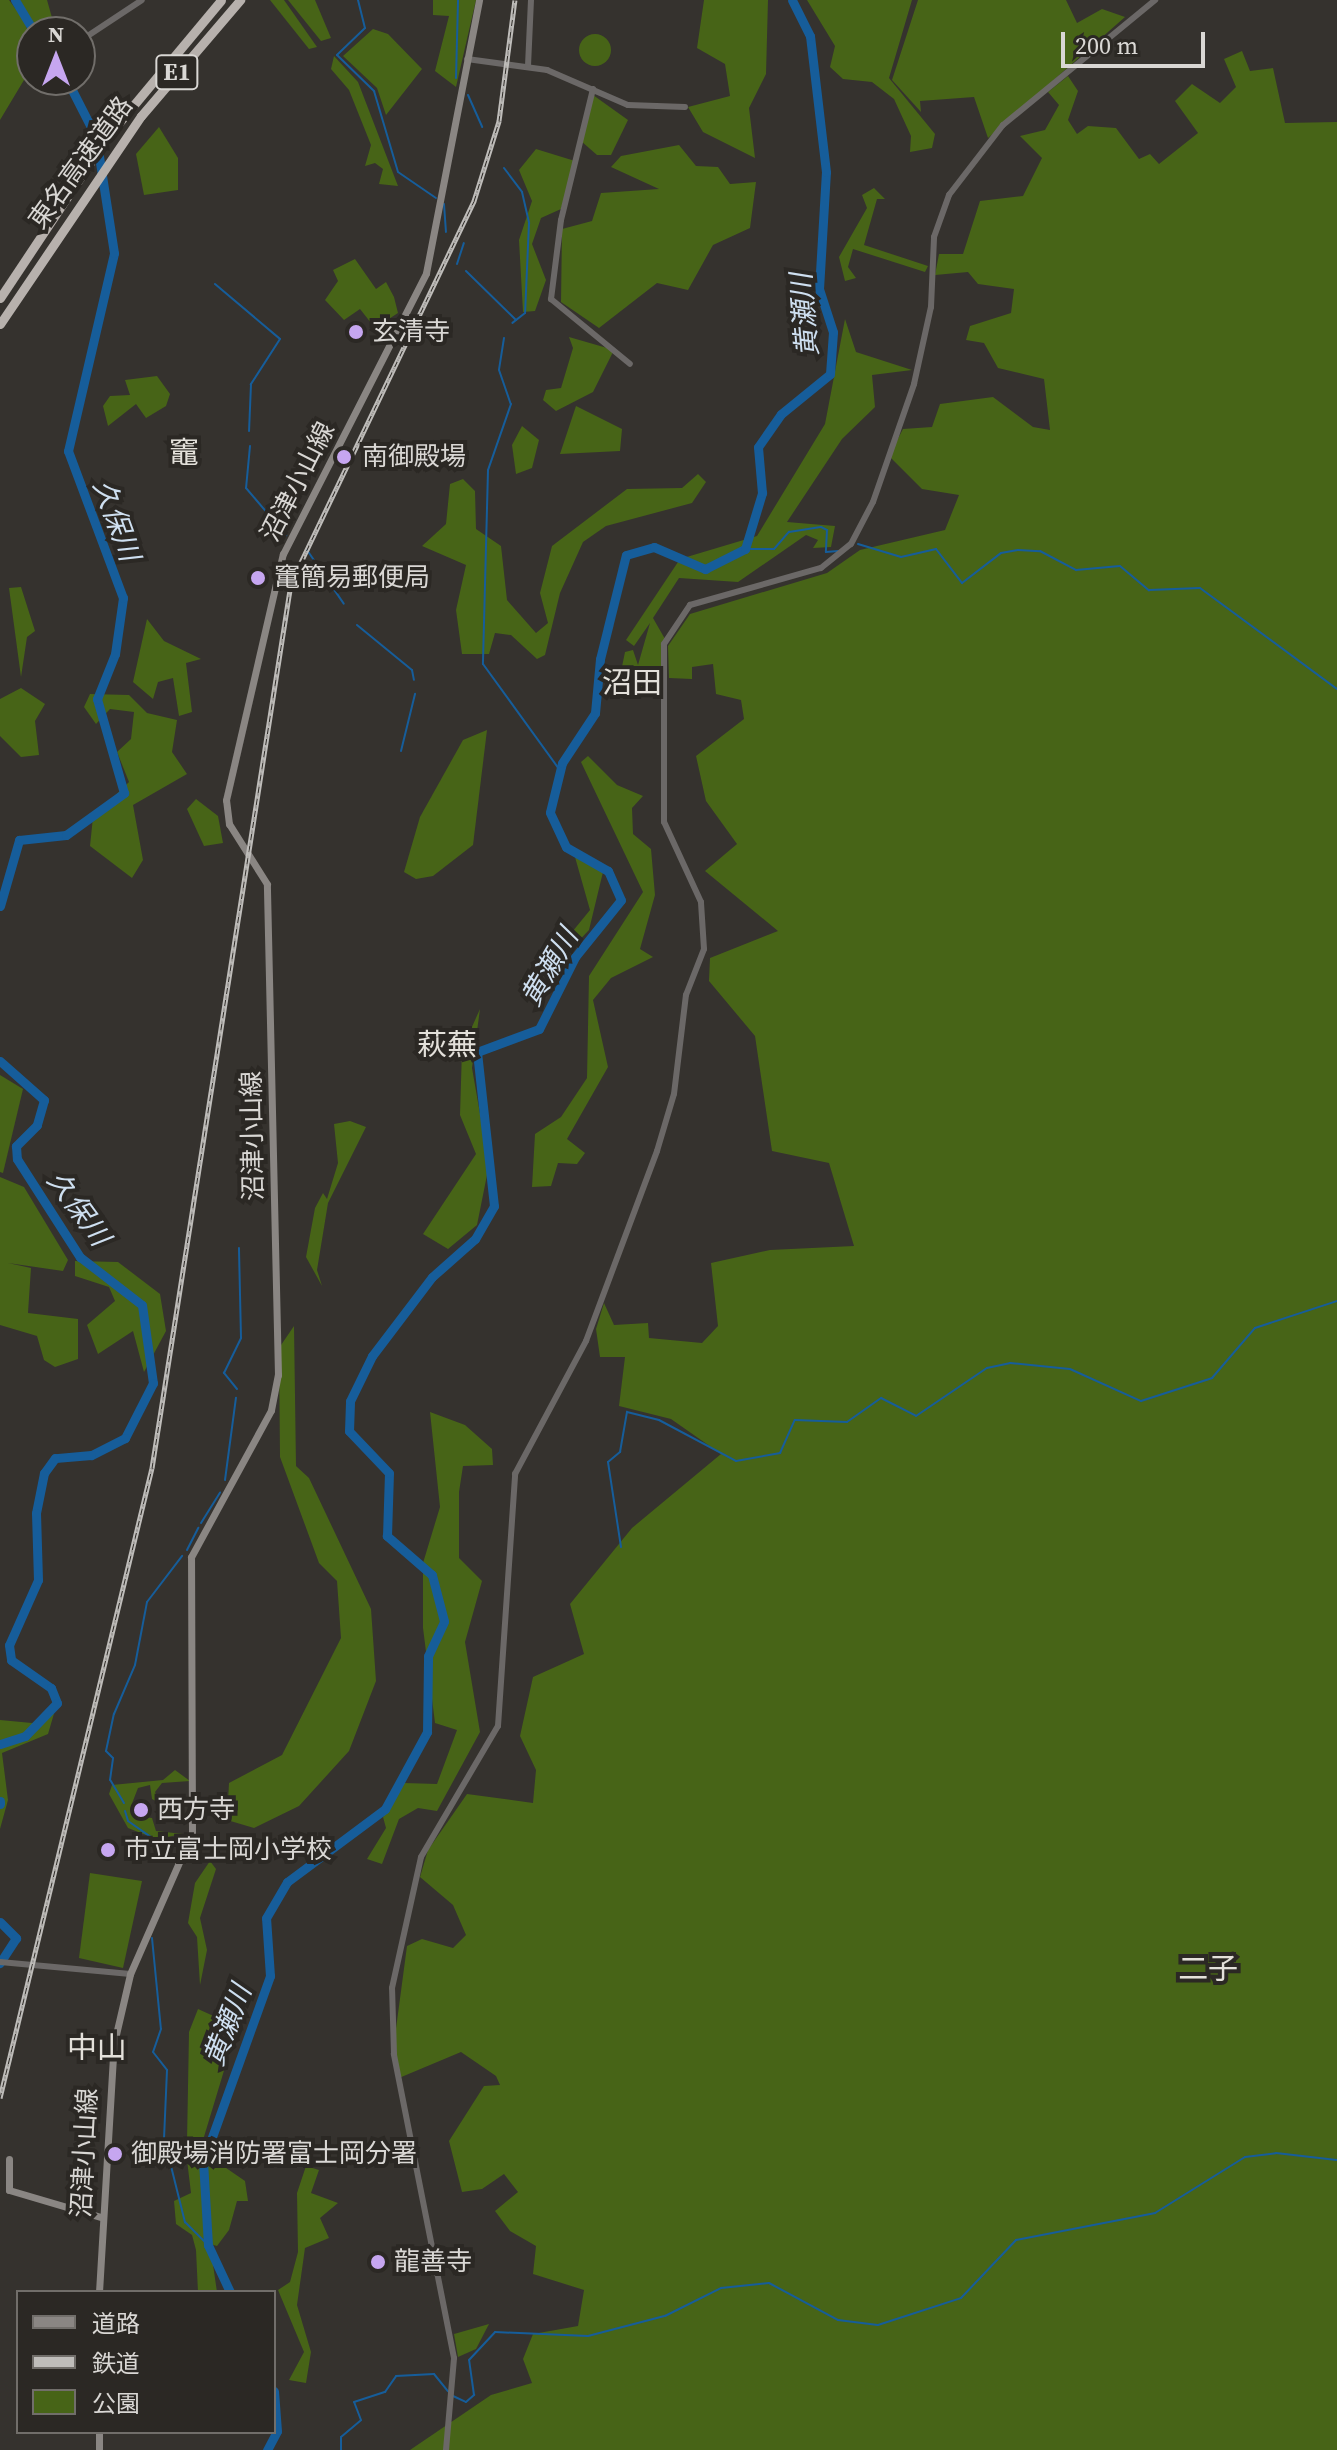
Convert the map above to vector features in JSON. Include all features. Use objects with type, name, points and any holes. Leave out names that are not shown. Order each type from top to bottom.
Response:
[{"type":"highway","name":"東名高速道路","points":[[0,298],[107,137],[221,0]]},
{"type":"highway","name":"東名高速道路","points":[[0,324],[98,173],[240,0]]},
{"type":"main road","name":"沼津小山線","points":[[99,2290],[107,2091],[130,1974],[192,1833],[192,1551],[271,1410],[278,1375],[268,892],[259,863],[229,824],[226,800],[283,554],[426,273],[479,0]]},
{"type":"main road","points":[[9,2159],[9,2190],[101,2217]]},
{"type":"street","points":[[96,30],[142,0]]},
{"type":"street","points":[[528,66],[531,0]]},
{"type":"street","points":[[446,2450],[452,2388],[452,2341],[394,2054],[392,1988],[421,1857],[498,1726],[515,1474],[586,1341],[657,1151],[674,1094],[686,995],[704,949],[701,902],[664,822],[664,644],[690,605],[821,568],[851,544],[914,384],[931,307],[934,237],[949,195],[1003,125],[1155,0]]},
{"type":"street","points":[[467,59],[528,66],[628,105],[685,107]]},
{"type":"street","points":[[593,89],[559,231],[551,299],[630,364]]},
{"type":"street","points":[[4,1962],[130,1974]]},
{"type":"green space","points":[[0,0],[9,0],[21,16],[16,16],[16,93],[0,120]]},
{"type":"green space","points":[[17,0],[47,0],[52,16],[28,16]]},
{"type":"green space","points":[[270,0],[284,0],[317,47],[309,49]]},
{"type":"green space","points":[[288,0],[315,0],[331,38],[321,41]]},
{"type":"green space","points":[[433,0],[476,0],[456,87],[435,71],[449,16],[433,15]]},
{"type":"green space","points":[[704,0],[768,0],[766,74],[749,108],[755,158],[703,132],[688,107],[730,96],[725,64],[697,48]]},
{"type":"green space","points":[[807,0],[912,0],[889,78],[935,134],[932,148],[910,152],[911,136],[894,99],[872,82],[843,79],[830,67],[835,46]]},
{"type":"green space","points":[[918,0],[1066,0],[1077,23],[1102,9],[1125,17],[988,138],[974,97],[920,101],[921,112],[892,80]]},
{"type":"green space","points":[[373,29],[388,34],[422,69],[386,115],[377,88],[343,56]]},
{"type":"green space","points":[[595,34],[607,38],[611,50],[607,62],[595,66],[583,62],[579,50],[583,38]]},
{"type":"green space","points":[[1242,51],[1250,71],[1273,68],[1285,123],[1337,122],[1337,2450],[410,2450],[491,2395],[532,2383],[523,2359],[533,2334],[578,2326],[584,2290],[533,2274],[536,2246],[510,2231],[495,2211],[518,2192],[504,2174],[482,2189],[462,2192],[449,2141],[484,2086],[500,2085],[496,2076],[461,2052],[399,2078],[395,2036],[407,1946],[422,1939],[453,1948],[466,1935],[453,1905],[420,1877],[428,1850],[467,1794],[533,1803],[536,1770],[520,1736],[533,1677],[584,1654],[570,1604],[632,1528],[721,1454],[671,1419],[619,1406],[625,1357],[600,1357],[596,1329],[604,1303],[614,1325],[648,1323],[649,1338],[702,1343],[718,1326],[711,1263],[770,1250],[854,1246],[829,1163],[772,1151],[755,1036],[709,981],[710,958],[778,931],[705,871],[737,844],[706,801],[696,756],[744,719],[741,700],[716,694],[713,664],[692,667],[692,679],[669,678],[668,646],[690,614],[827,573],[860,550],[945,530],[959,495],[922,489],[889,456],[903,429],[932,427],[940,404],[993,397],[1033,427],[1050,430],[1044,379],[998,368],[984,343],[966,340],[970,326],[1011,313],[1014,289],[978,284],[968,272],[935,275],[939,254],[963,254],[980,201],[1023,196],[1042,158],[1020,136],[1045,130],[1059,105],[1048,92],[1068,76],[1078,91],[1068,120],[1077,134],[1088,126],[1116,128],[1139,159],[1150,154],[1159,164],[1198,133],[1175,101],[1192,84],[1220,103],[1236,87],[1224,59]]},
{"type":"green space","points":[[334,56],[358,82],[398,186],[379,184],[383,169],[375,163],[365,166],[371,145],[349,90],[331,69]]},
{"type":"green space","points":[[593,95],[628,120],[611,155],[597,155],[581,141]]},
{"type":"green space","points":[[159,127],[178,158],[178,190],[144,195],[136,154]]},
{"type":"green space","points":[[679,145],[696,166],[718,167],[730,184],[756,182],[750,228],[713,245],[688,290],[657,283],[599,328],[561,302],[562,229],[592,221],[601,193],[659,189],[611,167],[621,156]]},
{"type":"green space","points":[[536,149],[575,161],[561,209],[541,218],[532,244],[546,280],[535,311],[523,312],[519,240],[532,201],[519,170]]},
{"type":"green space","points":[[874,188],[885,199],[877,199],[864,245],[928,266],[925,272],[853,249],[848,267],[856,278],[845,281],[839,257],[867,208],[862,195]]},
{"type":"green space","points":[[355,259],[376,289],[386,282],[394,297],[398,313],[375,328],[360,309],[344,320],[325,300],[338,281],[333,270]]},
{"type":"green space","points":[[845,319],[856,352],[912,370],[872,375],[875,407],[842,439],[787,522],[835,526],[831,547],[813,548],[818,540],[806,535],[738,582],[679,578],[653,618],[665,639],[659,683],[649,672],[640,692],[618,686],[625,652],[633,650],[638,665],[650,623],[634,646],[626,640],[680,559],[757,536],[825,424]]},
{"type":"green space","points":[[569,337],[614,350],[593,392],[556,411],[543,400],[546,390],[561,388],[573,348]]},
{"type":"green space","points":[[157,376],[170,394],[166,406],[146,418],[136,404],[108,426],[103,406],[110,396],[130,395],[125,380]]},
{"type":"green space","points":[[576,406],[622,429],[620,451],[560,454]]},
{"type":"green space","points":[[522,426],[539,440],[532,468],[516,474],[512,445]]},
{"type":"green space","points":[[698,474],[706,482],[692,503],[606,526],[583,542],[560,593],[545,655],[537,659],[511,635],[495,633],[489,654],[462,654],[456,610],[466,565],[422,546],[446,524],[450,484],[463,479],[475,491],[476,529],[501,546],[507,600],[536,633],[548,623],[540,593],[552,546],[627,489],[682,488]]},
{"type":"green space","points":[[21,587],[35,631],[27,637],[21,677],[9,588]]},
{"type":"green space","points":[[147,619],[164,641],[201,659],[186,663],[192,712],[179,716],[173,678],[158,682],[153,699],[133,682]]},
{"type":"green space","points":[[21,688],[45,704],[35,721],[39,755],[21,757],[0,736],[0,699]]},
{"type":"green space","points":[[90,694],[129,695],[147,713],[177,720],[172,752],[187,774],[133,805],[143,860],[132,878],[90,846],[93,817],[129,782],[117,752],[131,739],[134,712],[110,709],[96,724],[84,707]]},
{"type":"green space","points":[[487,730],[473,845],[433,876],[416,879],[404,872],[420,817],[463,740]]},
{"type":"green space","points":[[588,756],[617,785],[643,796],[632,808],[633,834],[651,849],[655,895],[640,949],[653,957],[611,978],[593,1000],[608,1067],[567,1139],[585,1153],[577,1164],[558,1163],[551,1186],[532,1187],[535,1134],[561,1117],[587,1078],[589,976],[643,892],[581,762]]},
{"type":"green space","points":[[196,799],[218,816],[223,843],[204,846],[187,809]]},
{"type":"green space","points":[[573,850],[603,872],[589,930],[553,968],[531,981],[521,979],[550,959],[590,910]]},
{"type":"green space","points":[[480,1009],[472,1068],[489,1165],[477,1225],[448,1249],[423,1234],[476,1154],[460,1115],[462,1049]]},
{"type":"green space","points":[[0,1075],[23,1089],[3,1173],[0,1172]]},
{"type":"green space","points":[[350,1121],[366,1127],[328,1203],[317,1270],[322,1286],[306,1257],[315,1208],[323,1193],[327,1199],[338,1163],[334,1124]]},
{"type":"green space","points":[[0,1177],[24,1187],[68,1260],[63,1271],[8,1263],[31,1268],[28,1313],[78,1319],[78,1359],[55,1367],[44,1360],[37,1336],[0,1325]]},
{"type":"green space","points":[[75,1261],[118,1262],[160,1294],[166,1331],[144,1372],[133,1331],[98,1354],[87,1325],[115,1301],[109,1287],[75,1276]]},
{"type":"green space","points":[[294,1326],[296,1466],[309,1478],[371,1609],[376,1681],[349,1751],[299,1806],[254,1828],[227,1820],[229,1783],[282,1755],[341,1638],[337,1581],[319,1563],[280,1457],[279,1348]]},
{"type":"green space","points":[[430,1412],[465,1425],[492,1449],[493,1465],[463,1466],[459,1492],[459,1558],[482,1581],[465,1642],[480,1732],[437,1811],[418,1808],[399,1819],[382,1864],[367,1859],[386,1828],[383,1817],[404,1783],[437,1784],[457,1730],[435,1723],[423,1628],[423,1563],[440,1507]]},
{"type":"green space","points":[[58,1700],[48,1734],[2,1753],[8,1800],[0,1829],[0,1720],[32,1723],[49,1717]]},
{"type":"green space","points":[[175,1770],[190,1781],[162,1783],[155,1792],[161,1804],[152,1799],[150,1785],[138,1788],[131,1806],[135,1816],[152,1818],[156,1831],[183,1834],[156,1839],[128,1828],[109,1794],[112,1785],[163,1780]]},
{"type":"green space","points":[[210,1861],[216,1869],[200,1918],[207,1950],[200,1985],[197,1937],[188,1923],[195,1883]]},
{"type":"green space","points":[[90,1873],[142,1881],[123,1968],[79,1958]]},
{"type":"green space","points":[[226,2002],[235,2009],[211,2045],[226,2064],[200,2150],[245,2181],[248,2201],[237,2201],[229,2230],[217,2246],[210,2244],[217,2290],[198,2290],[192,2235],[176,2224],[174,2201],[191,2193],[187,2160],[170,2158],[168,2147],[187,2141],[189,2032],[198,2009],[218,2018]]},
{"type":"green space","points":[[306,2166],[319,2170],[311,2193],[338,2203],[320,2218],[329,2238],[305,2248],[297,2305],[311,2352],[306,2383],[289,2380],[304,2352],[278,2290],[290,2282],[298,2252],[297,2193]]},
{"type":"green space","points":[[489,2324],[476,2349],[458,2357],[454,2334]]},
{"type":"waterway","name":"久保川","points":[[15,0],[24,16]]},
{"type":"waterway","points":[[358,0],[365,28],[337,55],[374,91],[398,172],[436,198]]},
{"type":"waterway","points":[[456,78],[458,0]]},
{"type":"waterway","name":"黄瀬川","points":[[229,2290],[208,2245],[203,2162],[270,1976],[266,1918],[287,1882],[385,1809],[427,1732],[428,1656],[444,1621],[432,1575],[387,1536],[389,1473],[349,1431],[350,1401],[372,1356],[432,1277],[475,1239],[494,1206],[477,1052],[539,1029],[575,957],[621,900],[608,871],[566,847],[550,812],[562,763],[595,713],[600,659],[626,555],[654,547],[705,569],[745,549],[762,493],[758,447],[781,414],[830,374],[833,332],[819,289],[826,172],[810,36],[792,0]]},
{"type":"waterway","points":[[468,95],[482,127]]},
{"type":"waterway","name":"久保川","points":[[0,906],[19,840],[66,835],[124,793],[97,699],[115,654],[123,598],[68,451],[114,253],[96,137],[75,96]]},
{"type":"waterway","points":[[504,168],[522,192],[529,223],[525,313],[512,323]]},
{"type":"waterway","points":[[444,204],[446,232]]},
{"type":"waterway","points":[[457,264],[464,243]]},
{"type":"waterway","points":[[466,271],[516,320]]},
{"type":"waterway","points":[[215,284],[280,339],[251,384],[249,431]]},
{"type":"waterway","points":[[504,338],[499,370],[511,404],[488,470],[483,664],[559,769]]},
{"type":"waterway","points":[[250,446],[246,488],[286,535]]},
{"type":"waterway","points":[[745,549],[774,549],[789,532],[821,527],[827,530],[826,552],[838,551]]},
{"type":"waterway","points":[[858,544],[901,557],[936,549],[962,583],[1001,553],[1018,550],[1040,551],[1076,570],[1120,566],[1149,590],[1200,588],[1337,689]]},
{"type":"waterway","points":[[307,550],[344,604]]},
{"type":"waterway","points":[[357,625],[412,670],[414,680]]},
{"type":"waterway","points":[[401,751],[415,694]]},
{"type":"waterway","name":"久保川","points":[[0,1061],[44,1100],[37,1125],[16,1146],[17,1159],[80,1257],[142,1305],[153,1383],[125,1438],[91,1455],[55,1458],[44,1473],[36,1513],[38,1580],[9,1645],[11,1660],[51,1688],[57,1703],[25,1736],[0,1744]]},
{"type":"waterway","points":[[237,1389],[224,1373],[241,1338],[239,1248]]},
{"type":"waterway","points":[[621,1547],[608,1462],[620,1452],[627,1412],[659,1420],[736,1461],[780,1453],[795,1420],[847,1422],[881,1398],[916,1416],[987,1368],[1010,1363],[1070,1369],[1141,1401],[1212,1378],[1255,1328],[1337,1301]]},
{"type":"waterway","points":[[225,1480],[236,1398]]},
{"type":"waterway","points":[[201,1523],[220,1492]]},
{"type":"waterway","points":[[187,1550],[198,1528]]},
{"type":"waterway","points":[[124,1803],[110,1780],[113,1758],[106,1751],[114,1714],[135,1665],[147,1602],[182,1556]]},
{"type":"waterway","points":[[125,1811],[128,1821],[154,1839]]},
{"type":"waterway","name":"久保川","points":[[0,1922],[16,1938],[0,1963]]},
{"type":"waterway","points":[[152,1938],[161,2029],[153,2052],[167,2070],[164,2138],[185,2222],[208,2245]]},
{"type":"waterway","points":[[453,2396],[466,2402],[474,2395],[469,2360],[495,2332],[588,2336],[665,2316],[721,2288],[769,2283],[838,2320],[878,2325],[961,2298],[1016,2240],[1155,2213],[1245,2157],[1276,2153],[1337,2160]]},
{"type":"waterway","points":[[341,2450],[341,2437],[361,2420],[354,2402],[385,2392],[396,2376],[434,2374],[448,2391]]},
{"type":"waterway","name":"黄瀬川","points":[[276,2418],[276,2433]]},
{"type":"waterway","name":"黄瀬川","points":[[267,2450],[275,2434]]},
{"type":"railway","points":[[0,2098],[152,1468],[291,583],[474,201],[499,121],[515,0]]},
{"type":"place","name":"玄清寺","points":[[356,332]]},
{"type":"place","name":"南御殿場","points":[[344,457]]},
{"type":"place","name":"竃簡易郵便局","points":[[258,578]]},
{"type":"place","name":"西方寺","points":[[141,1810]]},
{"type":"place","name":"市立富士岡小学校","points":[[108,1850]]},
{"type":"place","name":"御殿場消防署富士岡分署","points":[[115,2154]]},
{"type":"place","name":"龍善寺","points":[[378,2262]]},
{"type":"district","name":"竈","points":[[184,453]]},
{"type":"district","name":"沼田","points":[[632,683]]},
{"type":"district","name":"萩蕪","points":[[447,1045]]},
{"type":"district","name":"二子","points":[[1208,1969]]},
{"type":"district","name":"中山","points":[[97,2048]]}]
